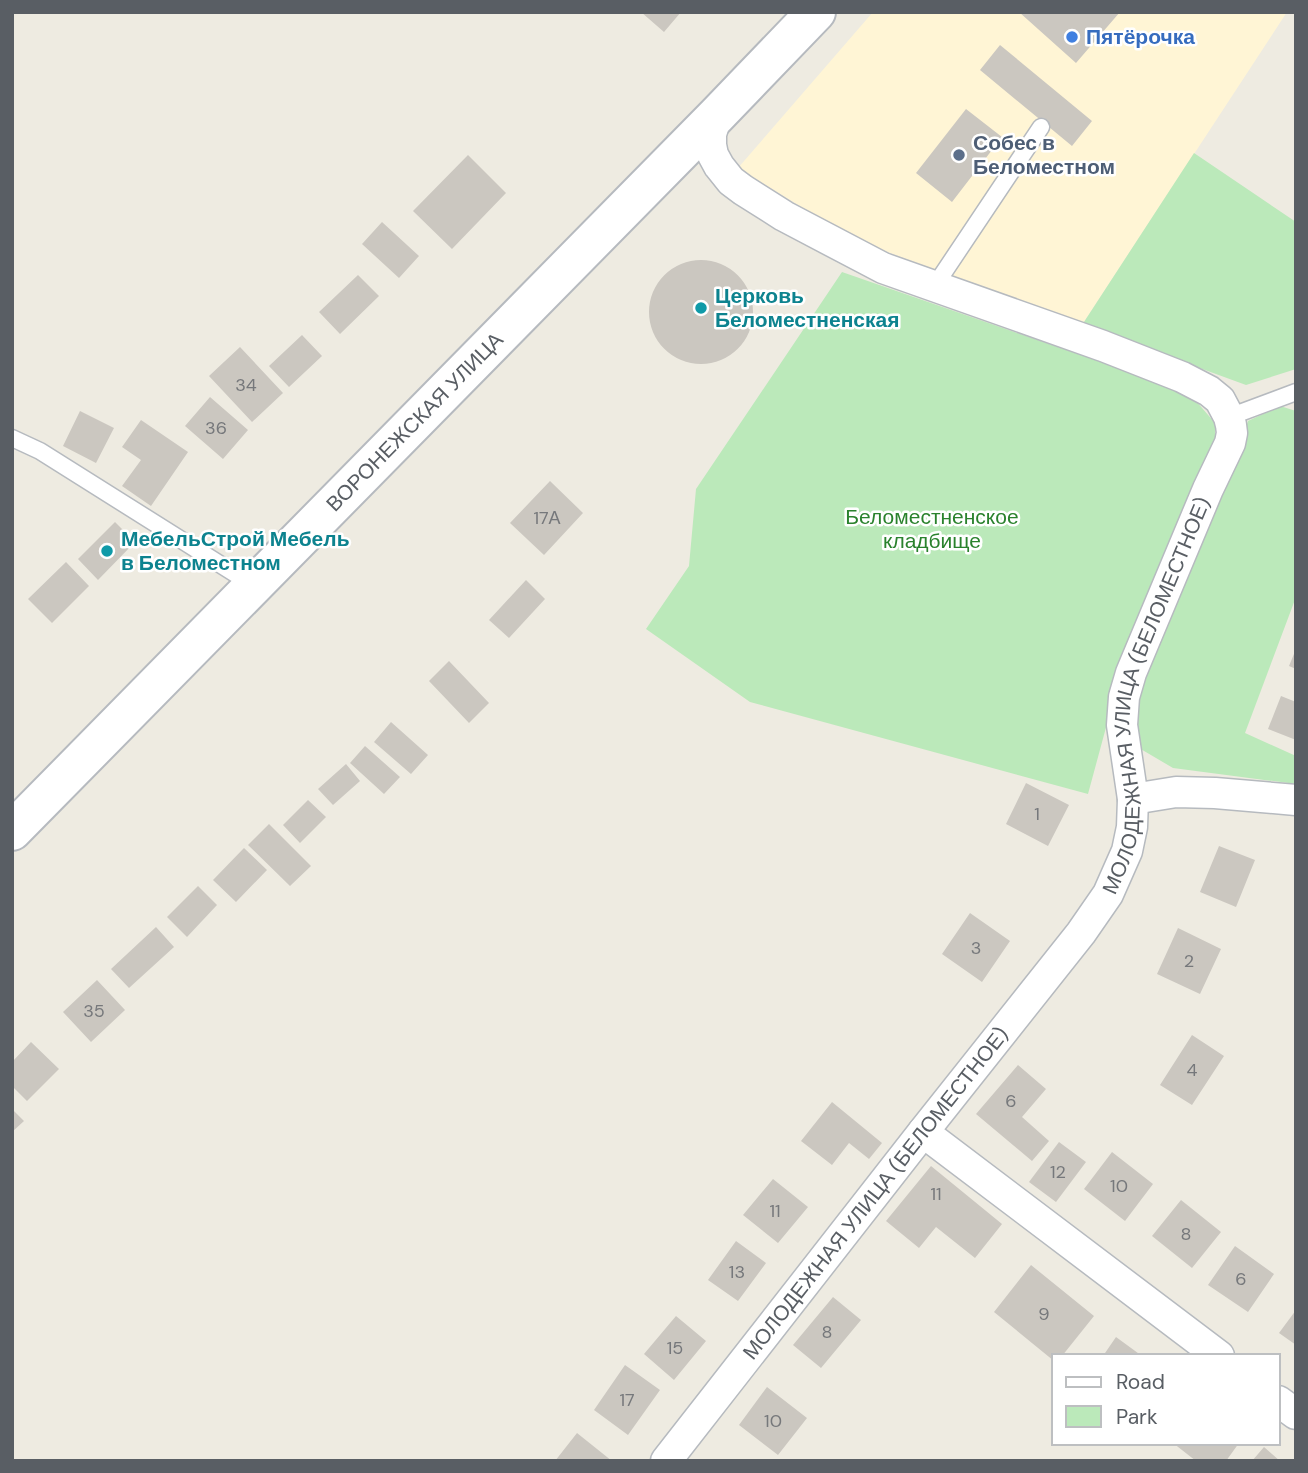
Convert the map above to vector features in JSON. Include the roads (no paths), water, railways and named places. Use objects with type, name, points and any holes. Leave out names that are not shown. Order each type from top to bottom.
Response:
[{"type":"street","name":"ВОРОНЕЖСКАЯ УЛИЦА","points":[[12,831],[816,12]]},
{"type":"street","points":[[717,115],[711,134],[713,155],[723,172],[743,190],[784,216],[871,262],[1182,377],[1215,395],[1230,417]]},
{"type":"street","name":"МОЛОДЕЖНАЯ УЛИЦА (БЕЛОМЕСТНОЕ)","points":[[666,1461],[1081,933],[1108,894],[1126,851],[1132,827],[1133,799],[1122,725],[1124,697],[1131,673],[1230,443],[1230,417]]},
{"type":"street","points":[[1133,799],[1176,792],[1296,800]]},
{"type":"street","points":[[923,1132],[1216,1354]]},
{"type":"street","points":[[1280,1402],[1296,1414]]},
{"type":"lane","points":[[934,287],[1041,127]]},
{"type":"lane","points":[[1230,417],[1296,392]]},
{"type":"lane","points":[[12,438],[40,451],[253,585]]},
{"type":"place","name":"Пятёрочка","points":[[1072,37]]},
{"type":"place","name":"Собес в Беломестном","points":[[959,155]]},
{"type":"place","name":"Церковь Беломестненская","points":[[701,308]]},
{"type":"place","name":"МебельСтрой Мебель в Беломестном","points":[[107,551]]},
{"type":"park label","name":"Беломестненское кладбище","points":[[932,529]]}]
